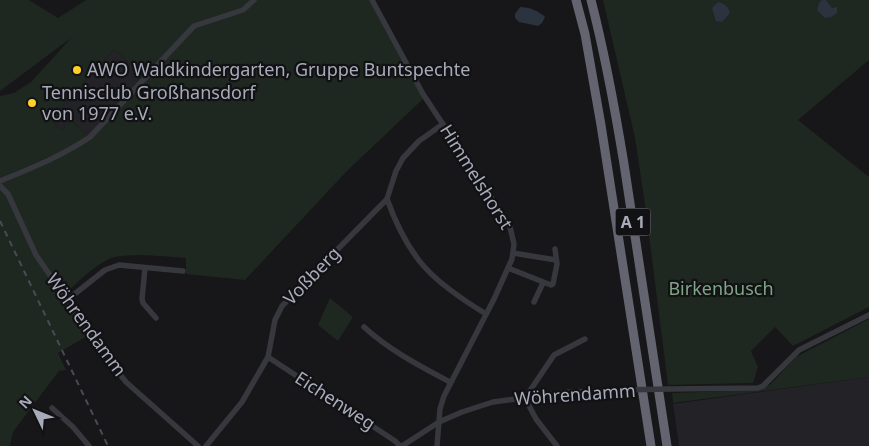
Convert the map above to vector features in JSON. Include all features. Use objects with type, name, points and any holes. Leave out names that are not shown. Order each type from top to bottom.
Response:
[{"type":"highway","name":"A 1","points":[[576,0],[585,34],[602,125],[651,446]]},
{"type":"highway","name":"A 1","points":[[591,0],[599,30],[616,120],[667,446]]},
{"type":"street","points":[[0,180],[51,159],[90,137],[194,26],[243,10],[254,0]]},
{"type":"street","name":"Himmelshorst","points":[[372,0],[413,76],[506,220],[514,244],[508,268],[450,382],[440,409],[437,446]]},
{"type":"street","name":"Voßberg","points":[[206,446],[242,402],[268,357],[275,320],[288,299],[388,199],[396,171],[404,158],[419,141],[443,124]]},
{"type":"street","name":"Wöhrendamm","points":[[0,186],[8,194],[36,255],[94,340],[126,382],[198,446]]},
{"type":"street","points":[[388,199],[402,233],[423,266],[447,289],[486,314]]},
{"type":"street","points":[[508,268],[543,283],[553,284],[556,260],[555,249]]},
{"type":"street","points":[[513,253],[556,260]]},
{"type":"street","points":[[67,300],[104,270],[111,267],[119,265],[183,271]]},
{"type":"street","points":[[144,268],[142,299],[143,303],[156,318]]},
{"type":"street","points":[[534,302],[543,283]]},
{"type":"street","name":"Wöhrendamm","points":[[401,446],[439,422],[493,402],[570,392],[758,388],[763,386],[800,350],[869,315]]},
{"type":"street","points":[[364,327],[395,351],[450,382]]},
{"type":"street","points":[[557,446],[536,420],[525,398],[554,355],[586,339]]},
{"type":"street","name":"Eichenweg","points":[[268,357],[401,446]]},
{"type":"street","points":[[52,408],[73,427],[89,446]]},
{"type":"shaded area","points":[[114,49],[144,77],[88,136],[71,120],[61,131],[52,122],[62,112],[59,109]]},
{"type":"shaded area","points":[[869,377],[869,446],[679,446],[673,404]]},
{"type":"green space","points":[[0,0],[29,0],[58,18],[86,0],[371,0],[424,98],[347,171],[245,280],[186,274],[186,258],[146,256],[125,256],[109,259],[86,274],[66,293],[65,300],[89,335],[58,353],[66,370],[59,371],[13,432],[10,446],[0,446],[0,182],[37,168],[74,150],[93,137],[147,79],[114,49],[59,109],[62,112],[52,122],[61,131],[71,120],[88,136],[67,149],[0,178],[0,96],[14,93],[31,82],[71,38],[0,91]]},
{"type":"green space","name":"Birkenbusch","points":[[603,0],[869,0],[869,60],[798,120],[869,177],[869,307],[793,346],[775,327],[751,351],[758,367],[753,383],[668,385],[635,138]]},
{"type":"green space","points":[[330,298],[353,317],[338,341],[318,325]]},
{"type":"green space","points":[[869,319],[869,377],[673,403],[672,393],[759,390],[771,384],[796,357]]},
{"type":"water","points":[[822,0],[826,0],[832,8],[837,7],[837,13],[825,18],[817,10]]},
{"type":"water","points":[[718,2],[726,6],[730,13],[722,22],[716,21],[712,8]]},
{"type":"water","points":[[520,7],[537,11],[543,15],[545,17],[542,23],[538,26],[519,22],[515,18],[515,14]]},
{"type":"railway","points":[[0,221],[108,446]]},
{"type":"place","name":"AWO Waldkindergarten, Gruppe Buntspechte","points":[[77,70]]},
{"type":"place","name":"Tennisclub Großhansdorf von 1977 e.V.","points":[[32,103]]}]
